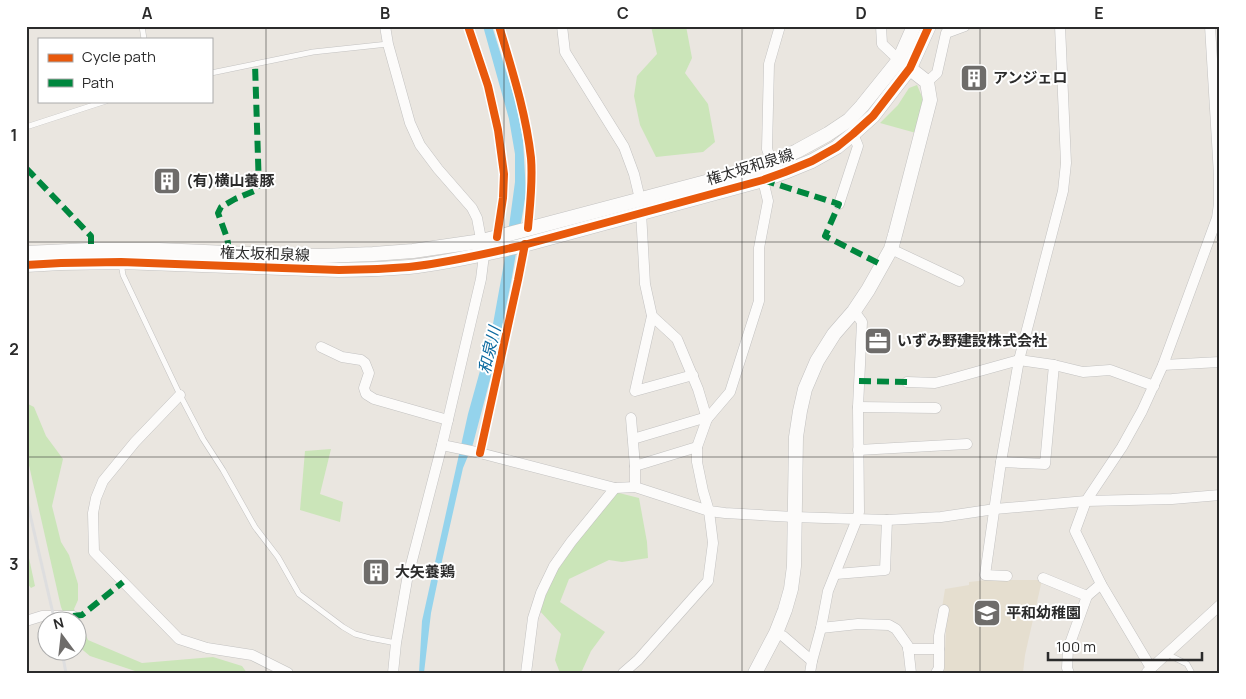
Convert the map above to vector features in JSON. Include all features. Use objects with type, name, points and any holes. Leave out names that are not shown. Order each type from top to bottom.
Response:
[{"type":"street","points":[[385,26],[388,44],[414,134],[438,169],[472,208],[482,240],[484,255],[481,279],[448,420],[447,446],[407,580],[396,643],[394,673]]},
{"type":"street","points":[[562,26],[565,52],[624,147],[634,174],[641,206],[645,284],[652,316],[635,391],[693,375]]},
{"type":"street","points":[[772,163],[767,149],[769,64],[780,26]]},
{"type":"street","points":[[755,673],[776,633],[791,589],[794,566],[796,437],[805,389],[817,361],[834,334],[854,311],[868,290],[891,249],[896,236],[930,100],[927,82],[882,44],[881,26]]},
{"type":"street","name":"権太坂和泉線","points":[[26,265],[121,262],[372,270],[411,267],[484,255],[520,246],[772,163],[828,134],[848,120],[904,64],[914,26]]},
{"type":"street","name":"権太坂和泉線","points":[[26,253],[91,250],[159,250],[322,256],[413,251],[482,240],[763,180],[812,161],[837,146],[873,116],[929,26]]},
{"type":"street","points":[[927,82],[937,73],[946,33],[965,26]]},
{"type":"street","points":[[1007,576],[985,575],[1019,360],[1063,191],[1066,163],[1060,26]]},
{"type":"street","points":[[1210,26],[1216,46],[1220,204],[1217,218],[1154,386],[1122,448],[1086,501],[1075,530],[1101,584],[1149,670],[1220,605]]},
{"type":"street","points":[[838,204],[858,146],[853,134]]},
{"type":"street","points":[[623,673],[638,660],[708,581],[713,543],[709,511],[697,462],[697,447],[707,418],[730,392],[758,300],[759,248],[768,201],[763,180]]},
{"type":"street","points":[[891,249],[959,281]]},
{"type":"street","points":[[810,673],[822,628],[828,591],[859,512],[858,407],[862,322],[854,311]]},
{"type":"street","points":[[652,316],[677,339],[693,375],[707,418]]},
{"type":"street","points":[[321,347],[342,357],[361,360],[365,363],[369,373],[364,388],[366,394],[374,399],[448,420]]},
{"type":"street","points":[[907,382],[935,383],[1019,360],[1054,365],[1083,372],[1110,370],[1154,386]]},
{"type":"street","points":[[1163,365],[1220,362]]},
{"type":"street","points":[[1002,462],[1045,464],[1054,365]]},
{"type":"street","points":[[180,395],[135,442],[103,481],[96,498],[93,513],[94,552],[179,639],[207,648],[252,655],[288,673]]},
{"type":"street","points":[[858,407],[936,408]]},
{"type":"street","points":[[631,418],[636,466],[634,486]]},
{"type":"street","points":[[633,439],[707,418]]},
{"type":"street","points":[[858,450],[967,444]]},
{"type":"street","points":[[447,446],[615,488],[634,486],[709,511],[725,513],[887,520],[941,517],[995,509],[1086,501],[1220,496]]},
{"type":"street","points":[[636,466],[697,447]]},
{"type":"street","points":[[526,673],[533,618],[541,593],[554,566],[615,488]]},
{"type":"street","points":[[836,574],[886,570],[887,520]]},
{"type":"street","points":[[1043,578],[1087,596]]},
{"type":"street","points":[[1068,673],[1068,649],[1087,596],[1101,584]]},
{"type":"street","points":[[936,673],[939,668],[939,636],[944,610]]},
{"type":"street","points":[[26,621],[38,617]]},
{"type":"street","points":[[822,628],[858,624],[889,625],[896,629],[908,646],[911,673]]},
{"type":"street","points":[[776,633],[783,636],[812,661]]},
{"type":"street","points":[[908,649],[939,649]]},
{"type":"lane","points":[[212,73],[313,52],[388,44]]},
{"type":"lane","points":[[26,127],[103,102]]},
{"type":"lane","points":[[121,262],[123,275],[203,439],[223,470],[254,528],[278,557],[299,594],[342,627],[355,634],[396,643]]},
{"type":"lane","points":[[1166,654],[1187,664],[1192,673]]},
{"type":"shaded area","points":[[987,580],[1042,580],[1025,655],[1023,673],[944,673],[947,609],[942,608],[945,589],[969,585],[969,582]]},
{"type":"green space","points":[[651,26],[686,26],[692,58],[685,73],[708,104],[715,142],[703,152],[656,157],[640,125],[634,96],[637,76],[657,54]]},
{"type":"green space","points":[[917,85],[923,99],[916,133],[880,123],[898,105],[909,88]]},
{"type":"green space","points":[[26,403],[34,407],[46,436],[63,459],[52,506],[61,542],[69,555],[78,584],[78,600],[74,609],[75,612],[63,612],[61,607],[26,452]]},
{"type":"green space","points":[[331,449],[320,494],[343,502],[340,522],[300,510],[305,451]]},
{"type":"green space","points":[[615,492],[639,498],[648,558],[622,562],[609,560],[569,579],[560,602],[605,632],[591,651],[581,673],[560,673],[555,660],[561,634],[539,610],[557,571]]},
{"type":"green space","points":[[26,544],[35,586],[31,588],[26,582]]},
{"type":"green space","points":[[88,640],[142,663],[213,657],[242,666],[247,673],[141,673],[88,654]]},
{"type":"water","name":"和泉川","points":[[483,26],[492,26],[516,103],[523,140],[526,193],[496,357],[473,444],[463,468],[431,613],[424,673],[419,673],[422,621],[468,414],[493,324],[504,263],[515,182],[515,154],[509,119]]},
{"type":"railway","points":[[26,497],[53,612]]},
{"type":"railway","points":[[64,662],[66,673]]},
{"type":"marked path","points":[[226,252],[227,238],[218,213],[221,207],[259,189],[255,64]]},
{"type":"marked path","points":[[26,168],[91,236],[91,250]]},
{"type":"marked path","points":[[763,180],[839,204],[825,236],[882,265]]},
{"type":"marked path","points":[[859,381],[907,382]]},
{"type":"marked path","points":[[86,612],[123,582]]},
{"type":"cycle path","points":[[468,26],[488,86],[498,130],[504,174],[503,198],[497,237]]},
{"type":"cycle path","points":[[499,26],[518,92],[529,141],[532,176],[528,228]]},
{"type":"cycle path","points":[[26,265],[121,262],[339,270],[374,269],[437,263],[520,246],[763,180],[812,161],[837,147],[873,116],[910,68],[929,26]]},
{"type":"cycle path","points":[[480,453],[525,244]]},
{"type":"place","name":"アンジェロ","points":[[974,78]]},
{"type":"place","name":"(有)横山養豚","points":[[167,181]]},
{"type":"place","name":"いずみ野建設株式会社","points":[[878,341]]},
{"type":"place","name":"大矢養鶏","points":[[376,572]]},
{"type":"place","name":"平和幼稚園","points":[[987,613]]}]
